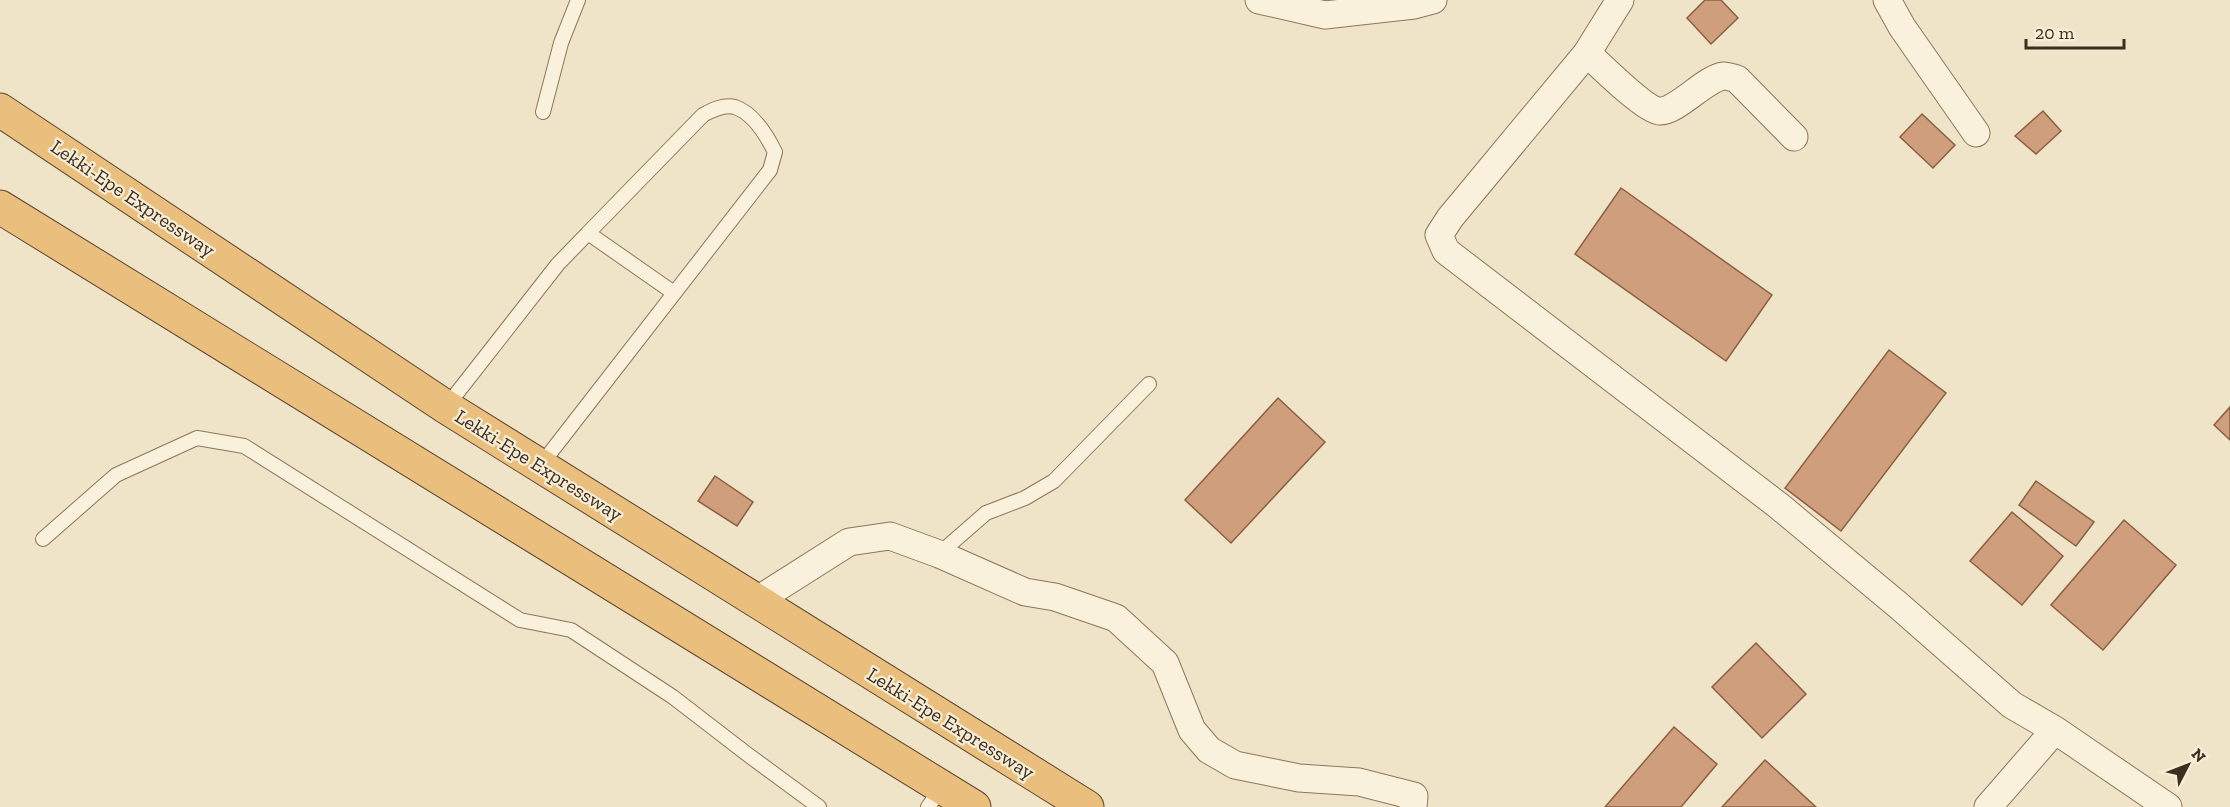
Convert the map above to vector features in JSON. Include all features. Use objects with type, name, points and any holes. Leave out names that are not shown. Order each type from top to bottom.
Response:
[{"type":"highway","name":"Lekki-Epe Expressway","points":[[0,110],[446,407],[1087,807]]},
{"type":"highway","points":[[4,215],[935,797],[974,807]]},
{"type":"street","points":[[1259,0],[1325,15],[1414,5],[1433,0]]},
{"type":"street","points":[[1620,0],[1587,53],[1450,218],[1439,235],[1446,251],[1779,506],[1898,604],[2012,705],[2055,730],[2168,807]]},
{"type":"street","points":[[1887,0],[1902,27],[1976,133]]},
{"type":"street","points":[[1587,53],[1643,103],[1659,111],[1668,108],[1715,79],[1725,76],[1737,79],[1794,137]]},
{"type":"street","points":[[756,601],[849,542],[890,536],[939,554],[1025,592],[1055,597],[1116,618],[1165,663],[1192,730],[1209,750],[1234,765],[1299,778],[1359,782],[1414,796],[1413,807]]},
{"type":"street","points":[[1988,807],[2055,730]]},
{"type":"lane","points":[[543,111],[561,43],[578,0]]},
{"type":"lane","points":[[446,407],[558,264],[703,115],[719,107],[734,107],[750,117],[767,135],[775,152],[770,170],[540,466]]},
{"type":"lane","points":[[588,233],[674,293]]},
{"type":"lane","points":[[939,554],[986,513],[1025,498],[1054,481],[1149,384]]},
{"type":"lane","points":[[43,539],[116,475],[197,438],[244,446],[520,620],[572,630],[673,697],[819,807]]},
{"type":"building","points":[[1705,0],[1721,0],[1738,18],[1711,44],[1687,18]]},
{"type":"building","points":[[2043,111],[2061,131],[2036,154],[2015,136]]},
{"type":"building","points":[[1922,114],[1955,145],[1933,168],[1900,137]]},
{"type":"building","points":[[1621,188],[1772,295],[1726,361],[1575,254]]},
{"type":"building","points":[[1889,350],[1946,393],[1841,531],[1785,488]]},
{"type":"building","points":[[1278,398],[1325,442],[1231,543],[1185,500]]},
{"type":"building","points":[[2230,407],[2230,440],[2214,425]]},
{"type":"building","points":[[715,476],[753,502],[737,526],[698,501]]},
{"type":"building","points":[[2036,481],[2094,522],[2076,546],[2019,505]]},
{"type":"building","points":[[2012,512],[2063,556],[2022,605],[1970,561]]},
{"type":"building","points":[[2124,520],[2176,565],[2103,650],[2051,605]]},
{"type":"building","points":[[1756,643],[1806,694],[1762,738],[1712,687]]},
{"type":"building","points":[[1674,727],[1717,764],[1681,807],[1605,807]]},
{"type":"building","points":[[1765,760],[1816,807],[1722,807]]}]
